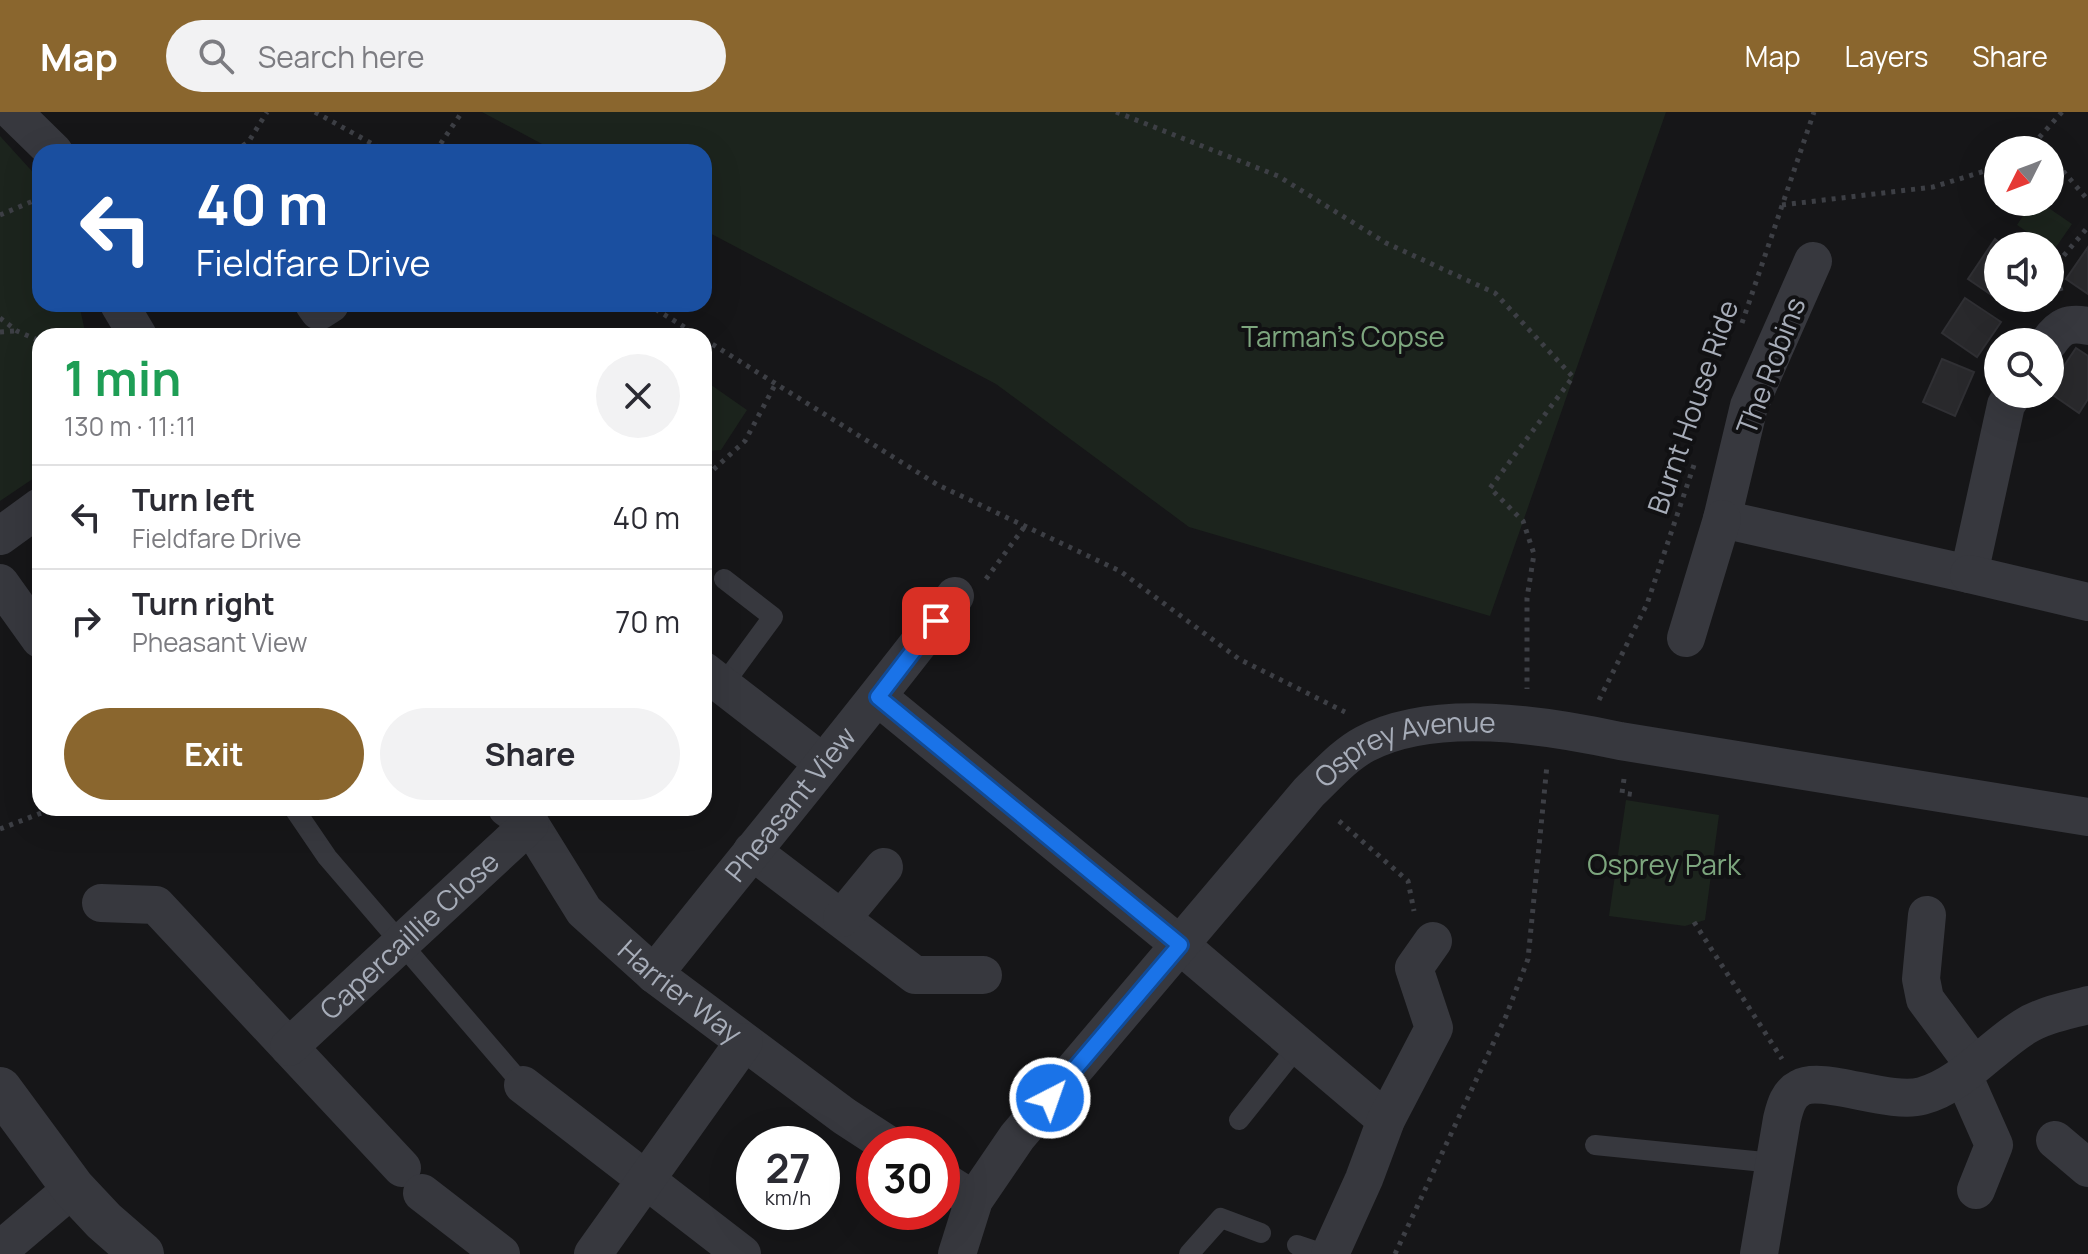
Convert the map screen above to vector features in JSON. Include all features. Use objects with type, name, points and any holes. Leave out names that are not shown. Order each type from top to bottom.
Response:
[{"type":"street","points":[[24,116],[47,144]]},
{"type":"street","name":"The Robins","points":[[1686,638],[1722,519],[1749,406],[1813,261]]},
{"type":"street","points":[[1969,574],[2005,408]]},
{"type":"street","points":[[0,536],[32,513]]},
{"type":"street","points":[[1722,519],[2088,602]]},
{"type":"street","points":[[0,583],[32,628]]},
{"type":"street","name":"Pheasant View","points":[[654,974],[878,697],[955,596]]},
{"type":"street","points":[[714,678],[823,763]]},
{"type":"street","points":[[878,697],[1180,945],[1386,1120]]},
{"type":"street","name":"Osprey Avenue","points":[[957,1254],[974,1200],[1017,1137],[1309,792],[1362,745],[1397,731],[1422,724],[1557,728],[1636,744],[2088,817]]},
{"type":"street","name":"Capercaillie Close","points":[[289,1047],[402,942],[519,816]]},
{"type":"street","name":"Harrier Way","points":[[519,816],[584,911],[654,974],[859,1126]]},
{"type":"street","points":[[752,851],[915,975],[983,975]]},
{"type":"street","points":[[842,918],[884,867]]},
{"type":"street","points":[[101,903],[156,905],[412,1180],[501,1254]]},
{"type":"street","points":[[1927,915],[1921,979],[1925,999],[1969,1070],[1994,1145],[1976,1190]]},
{"type":"street","points":[[1317,1251],[1364,1179],[1386,1120],[1434,1028],[1414,968],[1428,948]]},
{"type":"street","points":[[1759,1254],[1787,1100],[1800,1087],[1815,1084],[1902,1099],[1921,1096],[1945,1087],[2027,1024],[2088,1005]]},
{"type":"street","points":[[593,1254],[744,1042]]},
{"type":"street","points":[[523,1085],[742,1254]]},
{"type":"street","points":[[0,1089],[73,1188],[104,1221],[142,1254]]},
{"type":"street","points":[[2055,1140],[2088,1168]]},
{"type":"street","points":[[0,1250],[73,1188]]},
{"type":"street","points":[[960,1191],[974,1200]]},
{"type":"lane","points":[[714,678],[773,617],[724,579]]},
{"type":"lane","points":[[299,816],[327,857],[523,1085]]},
{"type":"lane","points":[[1239,1120],[1298,1046]]},
{"type":"lane","points":[[1595,1145],[1774,1163]]},
{"type":"lane","points":[[1189,1254],[1221,1218],[1261,1233]]},
{"type":"path","points":[[245,144],[267,112]]},
{"type":"path","points":[[315,112],[373,144]]},
{"type":"path","points":[[440,144],[462,112]]},
{"type":"path","points":[[1116,112],[1278,176],[1386,243],[1495,293],[1573,377],[1490,488],[1523,521],[1534,554],[1527,598],[1527,697]]},
{"type":"path","name":"Burnt House Ride","points":[[1741,326],[1814,112]]},
{"type":"path","points":[[2040,136],[2062,112]]},
{"type":"path","points":[[1782,205],[1933,187],[1984,171]]},
{"type":"path","points":[[2064,172],[2088,200]]},
{"type":"path","points":[[0,215],[32,201]]},
{"type":"path","points":[[2069,330],[2054,267],[2088,227]]},
{"type":"path","points":[[660,312],[687,328]]},
{"type":"path","points":[[0,318],[32,338]]},
{"type":"path","points":[[0,332],[17,331]]},
{"type":"path","points":[[712,343],[938,485],[1120,571],[1239,659],[1345,712]]},
{"type":"path","points":[[712,470],[745,441],[776,383]]},
{"type":"path","name":"Burnt House Ride","points":[[1595,708],[1647,604],[1695,462]]},
{"type":"path","points":[[955,596],[979,588],[1025,526]]},
{"type":"path","points":[[1395,1254],[1506,1016],[1528,959],[1547,761]]},
{"type":"path","points":[[1625,773],[1622,793],[1636,795]]},
{"type":"path","points":[[0,829],[33,816]]},
{"type":"path","points":[[1339,821],[1408,881],[1428,948]]},
{"type":"path","points":[[1694,922],[1800,1087]]},
{"type":"green space","name":"Tarman's Copse","points":[[482,112],[1666,112],[1490,616],[1189,527],[996,384],[712,234],[712,144],[542,144]]},
{"type":"green space","points":[[0,136],[32,171],[32,312],[81,312],[84,328],[32,328],[32,479],[0,501]]},
{"type":"green space","points":[[2023,216],[2060,216],[2072,224],[2064,236],[2064,232],[2027,232],[2017,225]]},
{"type":"green space","points":[[712,386],[747,410],[721,450],[712,451]]},
{"type":"green space","name":"Osprey Park","points":[[1626,800],[1719,815],[1705,920],[1685,926],[1609,916]]},
{"type":"building","points":[[2088,247],[2088,294],[2066,279]]},
{"type":"building","points":[[1984,255],[1984,290],[1968,279]]},
{"type":"building","points":[[1965,298],[2001,322],[1997,328],[1984,328],[1984,347],[1977,357],[1942,333]]},
{"type":"building","points":[[2076,348],[2088,356],[2088,399],[2079,413],[2064,403],[2064,366]]},
{"type":"building","points":[[1942,359],[1974,372],[1955,416],[1923,402]]},
{"type":"route","points":[[936,621],[878,697],[1180,945],[1050,1098]]}]
